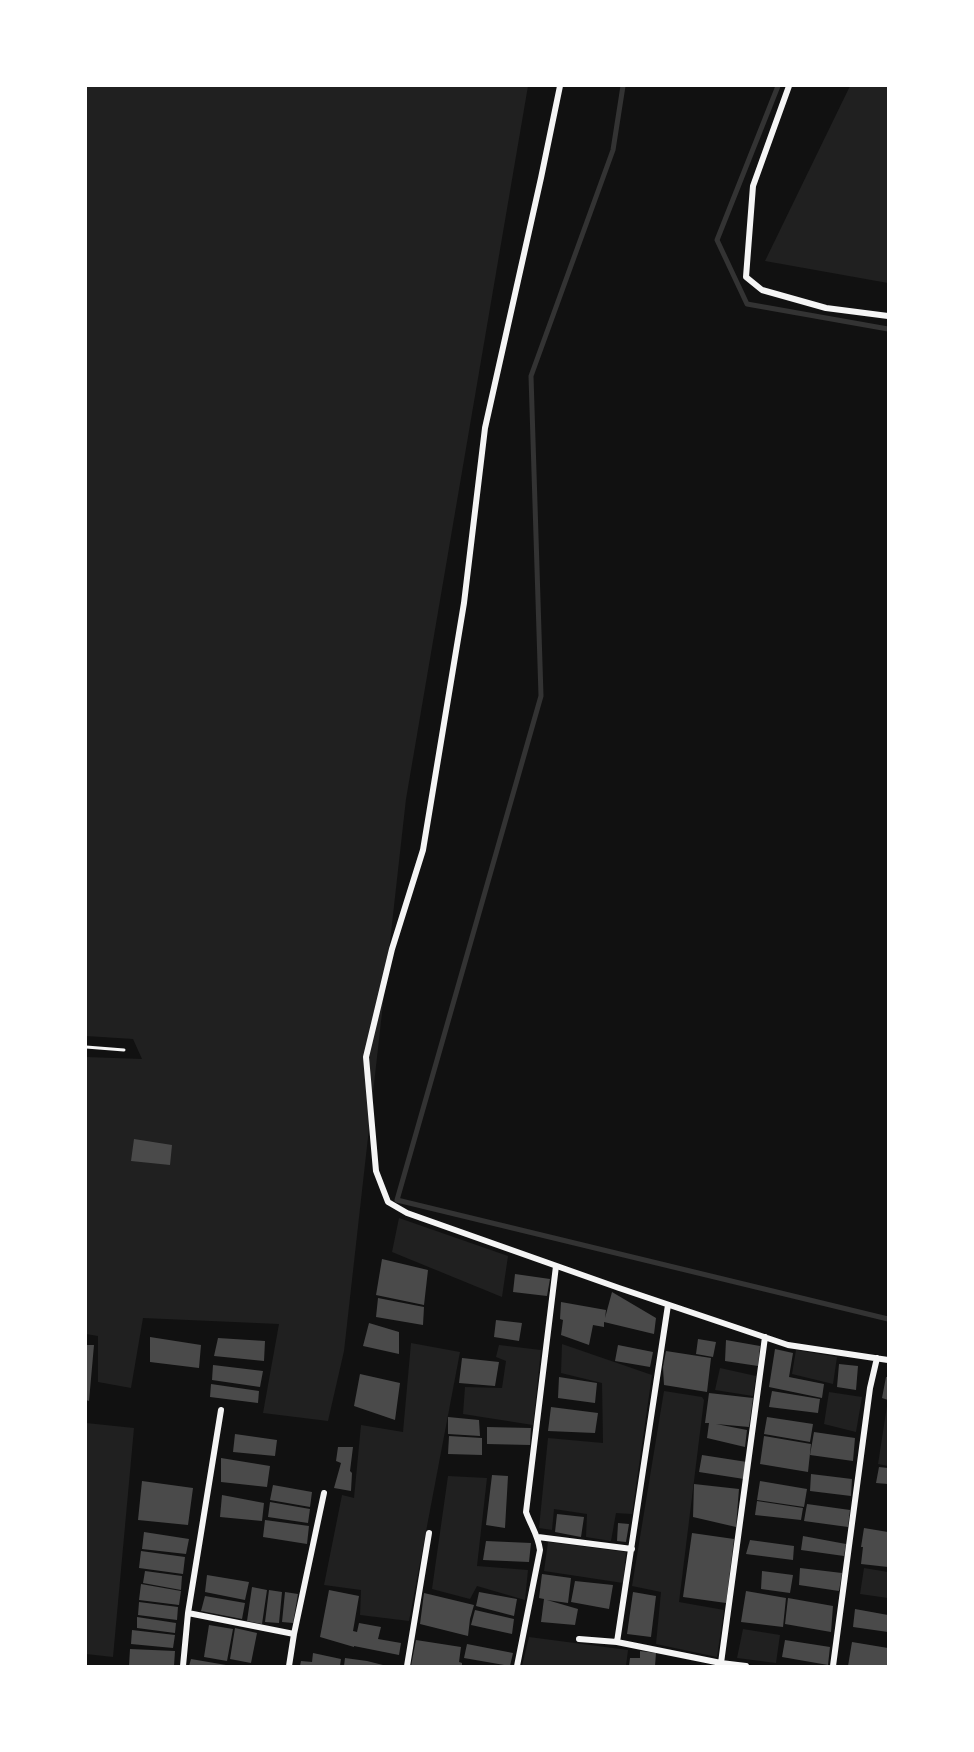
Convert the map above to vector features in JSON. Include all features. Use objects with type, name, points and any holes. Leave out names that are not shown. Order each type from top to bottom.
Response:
[{"type":"street","points":[[560,86],[486,428],[464,603],[423,850],[392,949],[366,1058],[376,1171],[388,1202],[407,1213],[788,1345],[888,1360]]},
{"type":"street","points":[[789,86],[753,186],[746,278],[762,290],[826,308],[888,316]]},
{"type":"street","points":[[517,1666],[540,1550],[538,1537],[530,1525],[526,1512],[556,1266]]},
{"type":"street","points":[[617,1642],[668,1305]]},
{"type":"street","points":[[721,1663],[765,1337]]},
{"type":"street","points":[[833,1666],[870,1388],[877,1358]]},
{"type":"street","points":[[183,1666],[188,1613],[221,1410]]},
{"type":"street","points":[[289,1666],[324,1493]]},
{"type":"street","points":[[406,1666],[429,1533]]},
{"type":"street","points":[[538,1537],[632,1549]]},
{"type":"street","points":[[188,1613],[294,1634]]},
{"type":"street","points":[[579,1639],[617,1642],[746,1666]]},
{"type":"path","points":[[86,1047],[123,1050]]},
{"type":"shaded area","points":[[86,86],[528,86],[406,799],[344,1351],[328,1421],[263,1413],[279,1324],[143,1318],[131,1388],[98,1382],[98,1336],[86,1334],[86,1057],[142,1059],[133,1039],[86,1036]]},
{"type":"shaded area","points":[[850,86],[888,86],[888,283],[765,261]]},
{"type":"shaded area","points":[[399,1218],[508,1256],[502,1297],[392,1252]]},
{"type":"shaded area","points":[[411,1343],[460,1352],[409,1621],[360,1615],[361,1590],[324,1585],[342,1495],[354,1498],[361,1425],[403,1432]]},
{"type":"shaded area","points":[[562,1344],[652,1375],[632,1514],[616,1513],[611,1541],[586,1537],[587,1514],[554,1509],[552,1530],[539,1528],[548,1438],[603,1443],[602,1383],[561,1373]]},
{"type":"shaded area","points":[[499,1345],[541,1350],[533,1425],[463,1414],[465,1387],[502,1388],[506,1361],[496,1357]]},
{"type":"shaded area","points":[[796,1350],[837,1357],[833,1384],[792,1374]]},
{"type":"shaded area","points":[[720,1368],[756,1376],[753,1396],[715,1390]]},
{"type":"shaded area","points":[[664,1391],[702,1397],[704,1400],[679,1602],[724,1610],[717,1657],[656,1644],[661,1592],[632,1586]]},
{"type":"shaded area","points":[[829,1392],[862,1397],[856,1432],[824,1424]]},
{"type":"shaded area","points":[[888,1406],[888,1466],[878,1464]]},
{"type":"shaded area","points":[[86,1423],[134,1428],[113,1657],[86,1654]]},
{"type":"shaded area","points":[[448,1476],[487,1478],[477,1566],[528,1570],[525,1600],[477,1586],[470,1599],[432,1589]]},
{"type":"shaded area","points":[[548,1542],[626,1552],[623,1583],[544,1571]]},
{"type":"shaded area","points":[[864,1568],[888,1572],[888,1598],[860,1594]]},
{"type":"shaded area","points":[[743,1629],[780,1635],[776,1663],[737,1658]]},
{"type":"shaded area","points":[[529,1637],[628,1650],[626,1666],[522,1666]]},
{"type":"building","points":[[134,1139],[172,1145],[170,1165],[131,1161]]},
{"type":"building","points":[[382,1259],[428,1270],[424,1305],[376,1295]]},
{"type":"building","points":[[515,1274],[550,1279],[547,1296],[513,1292]]},
{"type":"building","points":[[612,1292],[656,1318],[654,1334],[604,1322],[604,1327],[593,1325],[589,1345],[561,1335],[563,1320],[560,1319],[561,1302],[606,1310],[605,1318]]},
{"type":"building","points":[[378,1298],[424,1307],[423,1325],[376,1317]]},
{"type":"building","points":[[496,1320],[522,1323],[519,1341],[494,1337]]},
{"type":"building","points":[[369,1323],[399,1332],[399,1354],[363,1346]]},
{"type":"building","points":[[150,1337],[201,1345],[199,1368],[150,1362]]},
{"type":"building","points":[[218,1338],[265,1341],[264,1361],[214,1356]]},
{"type":"building","points":[[698,1339],[716,1342],[713,1357],[696,1354]]},
{"type":"building","points":[[726,1340],[760,1346],[758,1366],[725,1361]]},
{"type":"building","points":[[86,1345],[94,1345],[89,1401],[86,1400]]},
{"type":"building","points":[[618,1345],[653,1352],[650,1367],[615,1361]]},
{"type":"building","points":[[775,1349],[793,1353],[789,1377],[824,1384],[822,1398],[769,1387]]},
{"type":"building","points":[[666,1351],[711,1358],[707,1392],[664,1385],[663,1367]]},
{"type":"building","points":[[462,1358],[499,1362],[495,1386],[459,1383]]},
{"type":"building","points":[[839,1364],[858,1366],[856,1390],[837,1387]]},
{"type":"building","points":[[213,1365],[263,1371],[260,1387],[212,1380]]},
{"type":"building","points":[[360,1374],[400,1383],[395,1420],[354,1406]]},
{"type":"building","points":[[559,1377],[597,1383],[595,1403],[558,1398]]},
{"type":"building","points":[[886,1377],[888,1377],[888,1400],[882,1398]]},
{"type":"building","points":[[211,1384],[259,1391],[258,1403],[210,1397]]},
{"type":"building","points":[[772,1391],[820,1399],[818,1413],[769,1407]]},
{"type":"building","points":[[709,1393],[753,1398],[749,1427],[716,1424],[747,1430],[745,1447],[707,1438],[709,1423],[705,1423]]},
{"type":"building","points":[[551,1407],[598,1413],[595,1433],[548,1431]]},
{"type":"building","points":[[448,1417],[479,1420],[480,1436],[448,1434]]},
{"type":"building","points":[[767,1417],[813,1424],[810,1442],[764,1434]]},
{"type":"building","points":[[487,1427],[531,1428],[530,1445],[487,1444]]},
{"type":"building","points":[[814,1432],[855,1438],[853,1461],[810,1455]]},
{"type":"building","points":[[235,1434],[277,1440],[275,1456],[233,1452]]},
{"type":"building","points":[[449,1436],[482,1438],[482,1455],[448,1454]]},
{"type":"building","points":[[764,1436],[811,1444],[808,1472],[760,1464]]},
{"type":"building","points":[[338,1447],[353,1447],[350,1471],[352,1473],[351,1491],[334,1488],[341,1463],[336,1461]]},
{"type":"building","points":[[702,1455],[747,1462],[744,1479],[699,1472]]},
{"type":"building","points":[[221,1458],[270,1466],[267,1487],[221,1482]]},
{"type":"building","points":[[879,1467],[888,1468],[888,1484],[876,1483]]},
{"type":"building","points":[[811,1474],[852,1479],[851,1496],[810,1491]]},
{"type":"building","points":[[492,1475],[508,1476],[505,1528],[486,1525]]},
{"type":"building","points":[[142,1481],[193,1488],[188,1525],[138,1520]]},
{"type":"building","points":[[760,1481],[807,1489],[804,1507],[757,1500]]},
{"type":"building","points":[[694,1484],[739,1489],[736,1527],[693,1517]]},
{"type":"building","points":[[273,1485],[312,1492],[310,1507],[270,1500]]},
{"type":"building","points":[[222,1495],[264,1503],[262,1521],[220,1517]]},
{"type":"building","points":[[757,1501],[803,1508],[801,1520],[755,1515]]},
{"type":"building","points":[[270,1502],[310,1509],[308,1523],[268,1517]]},
{"type":"building","points":[[807,1504],[850,1510],[848,1527],[804,1521]]},
{"type":"building","points":[[557,1514],[584,1517],[581,1537],[555,1532]]},
{"type":"building","points":[[265,1520],[309,1526],[307,1544],[263,1537]]},
{"type":"building","points":[[618,1523],[629,1524],[626,1542],[617,1541]]},
{"type":"building","points":[[864,1528],[888,1532],[888,1567],[861,1564]]},
{"type":"building","points":[[144,1532],[189,1539],[186,1554],[142,1549]]},
{"type":"building","points":[[692,1533],[734,1539],[726,1603],[683,1597]]},
{"type":"building","points":[[803,1536],[846,1544],[844,1556],[801,1550]]},
{"type":"building","points":[[750,1540],[794,1546],[793,1560],[746,1554]]},
{"type":"building","points":[[486,1541],[531,1543],[529,1562],[483,1560]]},
{"type":"building","points":[[141,1551],[185,1557],[183,1574],[139,1568]]},
{"type":"building","points":[[800,1568],[842,1573],[839,1591],[799,1585]]},
{"type":"building","points":[[145,1571],[182,1576],[181,1590],[143,1583]]},
{"type":"building","points":[[762,1571],[793,1575],[790,1593],[761,1589]]},
{"type":"building","points":[[542,1574],[571,1578],[568,1603],[547,1600],[578,1609],[575,1625],[541,1622],[544,1599],[539,1598]]},
{"type":"building","points":[[207,1575],[249,1582],[245,1600],[205,1592]]},
{"type":"building","points":[[575,1581],[613,1585],[609,1609],[571,1602]]},
{"type":"building","points":[[141,1584],[181,1591],[179,1605],[139,1600]]},
{"type":"building","points":[[252,1587],[267,1590],[262,1624],[247,1621]]},
{"type":"building","points":[[269,1590],[282,1592],[279,1623],[265,1622]]},
{"type":"building","points":[[329,1590],[359,1596],[353,1631],[357,1632],[359,1623],[381,1627],[378,1639],[401,1643],[399,1655],[354,1647],[320,1637]]},
{"type":"building","points":[[746,1591],[786,1598],[783,1627],[741,1622]]},
{"type":"building","points":[[285,1592],[298,1594],[293,1623],[282,1622]]},
{"type":"building","points":[[479,1592],[517,1599],[514,1616],[476,1606]]},
{"type":"building","points":[[633,1592],[656,1596],[651,1637],[627,1634]]},
{"type":"building","points":[[424,1593],[474,1605],[468,1636],[420,1624]]},
{"type":"building","points":[[205,1596],[245,1603],[242,1619],[201,1611]]},
{"type":"building","points":[[788,1598],[833,1606],[831,1632],[785,1624]]},
{"type":"building","points":[[139,1602],[178,1607],[177,1620],[138,1615]]},
{"type":"building","points":[[855,1609],[888,1615],[888,1632],[853,1627]]},
{"type":"building","points":[[475,1610],[514,1619],[512,1634],[471,1625]]},
{"type":"building","points":[[137,1617],[176,1623],[175,1633],[137,1628]]},
{"type":"building","points":[[209,1625],[233,1629],[227,1661],[204,1657]]},
{"type":"building","points":[[235,1628],[257,1633],[251,1663],[230,1659]]},
{"type":"building","points":[[132,1630],[175,1635],[173,1648],[131,1644]]},
{"type":"building","points":[[416,1640],[461,1647],[459,1662],[462,1666],[411,1666]]},
{"type":"building","points":[[785,1640],[830,1647],[828,1665],[782,1657]]},
{"type":"building","points":[[852,1642],[888,1648],[888,1666],[848,1666]]},
{"type":"building","points":[[467,1644],[513,1653],[510,1666],[464,1658]]},
{"type":"building","points":[[130,1649],[175,1651],[174,1666],[129,1666]]},
{"type":"building","points":[[640,1651],[656,1653],[655,1666],[629,1666],[630,1658],[640,1658]]},
{"type":"building","points":[[313,1653],[341,1659],[340,1666],[300,1666],[301,1661],[312,1662]]},
{"type":"building","points":[[345,1658],[367,1661],[387,1666],[344,1666]]},
{"type":"building","points":[[191,1659],[226,1665],[226,1666],[189,1666]]},
{"type":"waterway","points":[[623,86],[613,150],[531,376],[541,696],[397,1200],[888,1319]]},
{"type":"waterway","points":[[778,86],[717,240],[747,304],[888,329]]}]
